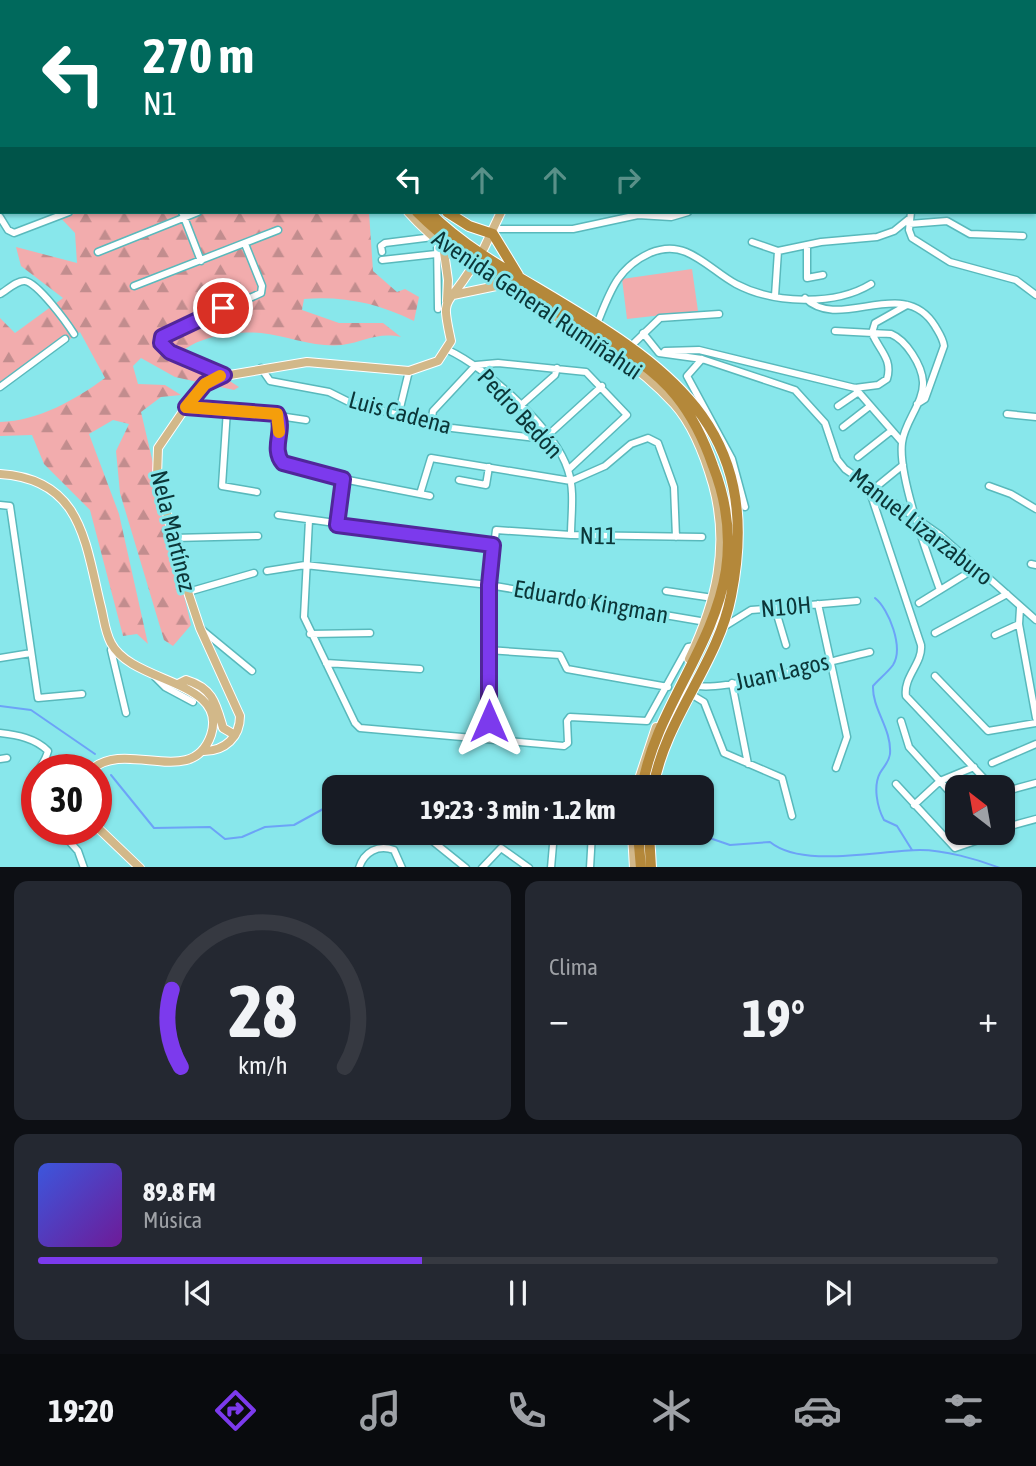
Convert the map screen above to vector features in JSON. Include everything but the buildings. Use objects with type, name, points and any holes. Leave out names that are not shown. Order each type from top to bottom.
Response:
[{"type":"highway","points":[[419,214],[474,260],[642,363],[676,395],[704,441],[718,477],[727,519],[726,570],[711,623],[662,727],[646,775]]},
{"type":"highway","points":[[431,214],[471,247],[632,345],[686,393],[713,426],[733,486],[739,537],[731,600],[721,629],[673,727],[657,775]]},
{"type":"highway","points":[[450,214],[469,226],[494,232],[520,278]]},
{"type":"highway","points":[[639,845],[641,867]]},
{"type":"highway","points":[[650,845],[651,867]]},
{"type":"main road","name":"Avenida General Rumiñahui","points":[[410,214],[438,241],[502,285],[619,358],[654,385],[681,413],[700,447],[720,514],[721,552],[713,598],[706,622],[656,726],[640,775]]},
{"type":"main road","points":[[484,248],[494,232],[500,214]]},
{"type":"main road","points":[[438,241],[447,272],[449,299],[445,319],[452,339],[448,350]]},
{"type":"main road","points":[[447,272],[453,282],[475,289]]},
{"type":"main road","points":[[449,299],[469,272]]},
{"type":"main road","points":[[449,299],[475,289],[502,285]]},
{"type":"main road","name":"Nela Martínez","points":[[236,735],[240,716],[200,628],[173,538],[155,457],[158,448],[205,384],[224,375],[307,362],[410,371],[431,366],[448,350]]},
{"type":"main road","points":[[0,474],[42,483],[69,506],[81,528],[113,647],[133,666],[200,695],[209,707],[213,723],[204,751]]},
{"type":"main road","points":[[112,758],[169,763],[190,759],[204,751],[223,748],[236,735],[223,728],[217,704],[208,691],[186,680],[178,684]]},
{"type":"main road","points":[[112,841],[140,867]]},
{"type":"main road","points":[[633,845],[634,867]]},
{"type":"street","points":[[0,217],[8,230],[14,233],[64,214]]},
{"type":"street","points":[[494,232],[573,229],[647,214]]},
{"type":"street","points":[[657,214],[671,217],[681,214]]},
{"type":"street","points":[[98,253],[183,215],[201,261]]},
{"type":"street","points":[[752,242],[778,251],[889,234],[910,218],[947,221],[970,234],[1023,236]]},
{"type":"street","points":[[910,218],[912,238],[950,262],[1016,280],[1036,295]]},
{"type":"street","points":[[134,286],[278,230]]},
{"type":"street","points":[[436,254],[382,256],[381,246],[385,243],[438,241],[438,309]]},
{"type":"street","points":[[224,375],[170,352],[161,343],[167,332],[261,293],[262,286],[245,244]]},
{"type":"street","points":[[807,246],[807,278],[823,275]]},
{"type":"street","points":[[597,324],[622,272],[638,258],[664,249],[684,251],[741,287],[775,296],[805,299],[847,296],[872,284]]},
{"type":"street","points":[[775,296],[778,251]]},
{"type":"street","points":[[0,294],[19,282],[29,283],[53,305],[75,334]]},
{"type":"street","points":[[805,299],[810,303],[831,308],[862,309],[895,302],[929,315],[944,344],[925,399],[917,404]]},
{"type":"street","points":[[643,332],[659,353],[699,350],[856,390],[878,385],[887,379],[888,360],[872,333],[875,323],[907,305]]},
{"type":"street","points":[[632,345],[660,318],[719,314]]},
{"type":"street","points":[[835,331],[891,334],[905,344],[923,379],[917,404],[902,442],[903,465],[916,518],[940,590]]},
{"type":"street","points":[[0,387],[65,339]]},
{"type":"street","name":"Pedro Bedón","points":[[448,350],[476,365],[520,407],[561,453],[571,481],[571,535]]},
{"type":"street","name":"Manuel Lizarzaburo","points":[[659,353],[702,359],[794,390],[825,423],[841,465],[959,551],[1036,620]]},
{"type":"street","points":[[702,359],[687,376],[732,459],[745,508]]},
{"type":"street","points":[[431,424],[433,411],[476,365],[498,363],[589,373],[627,415],[568,470]]},
{"type":"street","name":"Luis Cadena","points":[[261,368],[271,380],[329,391],[351,403],[431,424],[536,438],[547,436]]},
{"type":"street","points":[[520,407],[555,375],[558,368]]},
{"type":"street","points":[[398,416],[410,371]]},
{"type":"street","points":[[547,436],[602,386]]},
{"type":"street","points":[[856,390],[902,442]]},
{"type":"street","points":[[838,407],[856,390]]},
{"type":"street","points":[[843,427],[870,406]]},
{"type":"street","points":[[186,407],[306,419]]},
{"type":"street","points":[[227,410],[222,486],[257,492]]},
{"type":"street","points":[[1007,414],[1036,417]]},
{"type":"street","points":[[279,416],[278,454],[283,463],[343,479],[430,496]]},
{"type":"street","points":[[858,457],[891,431]]},
{"type":"street","points":[[420,494],[431,458],[571,481],[605,466],[639,439],[653,439],[674,487],[676,537]]},
{"type":"street","points":[[903,465],[873,489],[871,494],[921,645],[921,654],[905,689],[906,696],[981,775]]},
{"type":"street","points":[[459,480],[486,485],[489,467]]},
{"type":"street","points":[[337,525],[343,479]]},
{"type":"street","points":[[989,486],[1011,494],[1036,509]]},
{"type":"street","points":[[0,505],[10,506],[38,698],[82,694]]},
{"type":"street","points":[[278,515],[493,545],[489,585],[489,737]]},
{"type":"street","points":[[309,520],[304,617],[355,723],[368,729],[489,737],[564,746],[568,743],[567,721],[570,717],[642,722],[649,719],[688,647],[695,646]]},
{"type":"street","name":"N11","points":[[493,545],[496,530],[571,535],[702,537]]},
{"type":"street","points":[[173,538],[258,536]]},
{"type":"street","name":"Eduardo Kingman","points":[[267,571],[305,565],[489,585],[706,622]]},
{"type":"street","points":[[919,603],[971,571]]},
{"type":"street","points":[[188,592],[254,573]]},
{"type":"street","points":[[666,591],[713,598]]},
{"type":"street","points":[[934,633],[1007,594]]},
{"type":"street","name":"N10H","points":[[721,629],[746,612],[857,601]]},
{"type":"street","points":[[818,604],[848,737],[836,768]]},
{"type":"street","points":[[775,608],[786,645]]},
{"type":"street","points":[[1020,608],[1019,624],[1033,679],[1036,718]]},
{"type":"street","points":[[995,635],[1019,624]]},
{"type":"street","points":[[200,628],[252,671]]},
{"type":"street","points":[[310,634],[370,633]]},
{"type":"street","points":[[113,647],[111,650],[126,713]]},
{"type":"street","points":[[488,650],[560,655],[567,668],[668,687]]},
{"type":"street","name":"Juan Lagos","points":[[692,689],[732,683],[870,652]]},
{"type":"street","points":[[0,658],[31,653]]},
{"type":"street","points":[[326,663],[421,669]]},
{"type":"street","points":[[154,675],[165,687],[193,702]]},
{"type":"street","points":[[935,676],[988,731],[1036,723]]},
{"type":"street","points":[[732,683],[748,764]]},
{"type":"street","points":[[692,689],[702,699],[724,753],[782,778],[792,816]]},
{"type":"street","points":[[901,721],[909,747],[945,786]]},
{"type":"street","points":[[0,733],[39,743],[48,751],[46,754]]},
{"type":"street","points":[[992,763],[1036,744]]},
{"type":"street","points":[[914,804],[940,780],[974,767]]},
{"type":"street","points":[[1015,789],[1036,783]]},
{"type":"street","points":[[896,784],[945,837]]},
{"type":"street","points":[[1015,826],[1036,819]]},
{"type":"street","points":[[73,845],[84,867]]},
{"type":"street","points":[[438,845],[466,867]]},
{"type":"street","points":[[551,867],[553,845]]},
{"type":"street","points":[[590,867],[591,845]]},
{"type":"street","points":[[359,867],[368,852],[380,847],[394,850],[402,867]]},
{"type":"street","points":[[482,867],[501,848],[529,867]]},
{"type":"green space","points":[[57,214],[369,214],[373,271],[397,292],[405,289],[419,297],[414,321],[360,302],[304,299],[302,310],[339,323],[383,323],[401,337],[377,337],[350,344],[332,345],[261,333],[242,333],[209,338],[183,351],[239,387],[234,390],[175,377],[141,358],[133,366],[138,384],[165,385],[181,395],[161,397],[141,412],[191,625],[173,646],[164,640],[120,493],[116,451],[129,424],[113,420],[89,434],[119,514],[148,644],[137,634],[123,636],[90,510],[44,464],[32,435],[0,436],[0,422],[28,418],[55,408],[105,378],[80,332],[0,389],[0,318],[15,333],[63,298],[21,266],[16,247],[77,263],[75,233]]},
{"type":"green space","points":[[692,269],[698,311],[627,319],[622,279]]},
{"type":"waterway","points":[[875,598],[890,620],[897,649],[893,665],[873,686],[890,745],[889,759],[878,778],[877,796],[884,820],[897,826],[912,850]]},
{"type":"waterway","points":[[0,706],[31,710],[95,754]]},
{"type":"waterway","points":[[112,776],[154,828],[210,827],[225,839],[242,837],[265,827],[294,825],[322,810]]},
{"type":"waterway","points":[[714,840],[730,845],[770,842],[784,850],[819,856],[920,850],[971,858],[997,867]]},
{"type":"slow traffic","points":[[220,376],[205,384],[186,407],[270,412],[280,418],[279,432]]},
{"type":"route","points":[[223,308],[167,332],[162,337],[161,343],[170,352],[219,370],[224,375],[212,378],[186,407],[277,414],[280,422],[277,448],[279,459],[283,463],[289,467],[343,479],[337,525],[493,545],[489,585],[489,721]]}]
